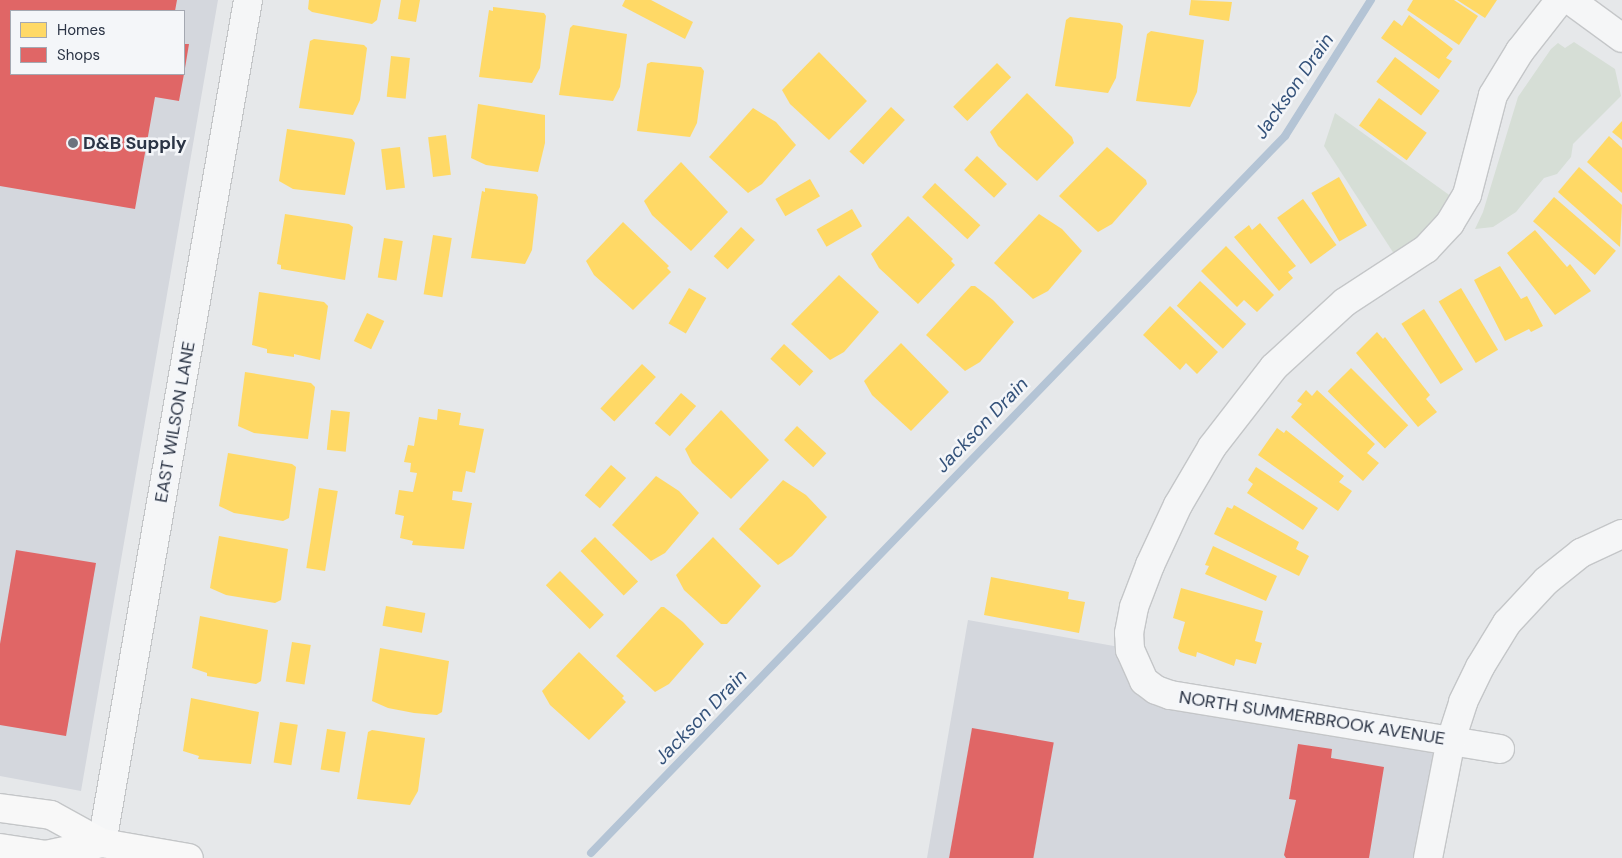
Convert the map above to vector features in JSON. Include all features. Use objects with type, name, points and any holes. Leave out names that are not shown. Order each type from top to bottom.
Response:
[{"type":"main road","points":[[0,808],[51,815],[102,843],[189,858]]},
{"type":"main road","points":[[0,848],[46,856],[102,843]]},
{"type":"street","name":"EAST WILSON LANE","points":[[102,843],[248,0]]},
{"type":"street","name":"NORTH SUMMERBROOK AVENUE","points":[[1500,749],[1170,695],[1156,690],[1144,681],[1135,666],[1129,633],[1134,607],[1178,505],[1212,447],[1274,366],[1345,302],[1426,249],[1450,223],[1466,195],[1493,95],[1520,51],[1560,0]]},
{"type":"street","points":[[1570,0],[1622,38]]},
{"type":"street","points":[[1428,858],[1451,740],[1463,702],[1507,623],[1546,581],[1581,553],[1622,534]]},
{"type":"shaded area","points":[[0,0],[218,0],[81,791],[0,776]]},
{"type":"shaded area","points":[[1574,42],[1615,69],[1621,96],[1573,144],[1571,157],[1557,174],[1544,178],[1516,212],[1493,227],[1475,229],[1483,212],[1518,97],[1551,49],[1558,43],[1565,48]]},
{"type":"shaded area","points":[[1335,113],[1459,202],[1400,263],[1324,146]]},
{"type":"shaded area","points":[[968,620],[1125,648],[1143,687],[1446,745],[1424,858],[927,858]]},
{"type":"building: Homes","points":[[309,0],[381,0],[377,20],[372,24],[312,12],[308,9]]},
{"type":"building: Homes","points":[[401,0],[420,0],[416,22],[398,19]]},
{"type":"building: Homes","points":[[625,0],[651,0],[693,22],[685,39],[622,6]]},
{"type":"building: Homes","points":[[1191,0],[1232,2],[1229,21],[1189,15]]},
{"type":"building: Homes","points":[[1413,0],[1454,0],[1478,16],[1459,45],[1407,10]]},
{"type":"building: Homes","points":[[1457,0],[1497,0],[1485,18]]},
{"type":"building: Homes","points":[[493,7],[544,13],[546,16],[540,68],[532,83],[479,77],[489,10],[493,11]]},
{"type":"building: Homes","points":[[1409,15],[1453,49],[1446,58],[1452,61],[1439,79],[1381,38],[1394,20],[1402,26]]},
{"type":"building: Homes","points":[[1070,17],[1120,23],[1123,26],[1116,78],[1108,93],[1055,86],[1066,20]]},
{"type":"building: Homes","points":[[573,25],[627,34],[620,87],[613,101],[559,95],[570,28]]},
{"type":"building: Homes","points":[[1151,31],[1204,40],[1197,92],[1190,107],[1136,101],[1147,34]]},
{"type":"building: Homes","points":[[314,39],[364,45],[367,48],[360,100],[353,115],[299,108],[310,41]]},
{"type":"building: Homes","points":[[819,52],[867,101],[829,140],[790,104],[782,90]]},
{"type":"building: Homes","points":[[391,56],[410,58],[406,99],[387,97]]},
{"type":"building: Homes","points":[[1395,57],[1440,91],[1421,115],[1376,82]]},
{"type":"building: Homes","points":[[651,62],[701,67],[704,71],[697,123],[690,137],[637,131],[647,64]]},
{"type":"building: Homes","points":[[997,63],[1011,77],[967,121],[953,107]]},
{"type":"building: Homes","points":[[1027,93],[1072,137],[1074,143],[1037,181],[998,146],[990,132]]},
{"type":"building: Homes","points":[[1379,98],[1427,133],[1407,160],[1359,126]]},
{"type":"building: Homes","points":[[478,104],[545,115],[545,143],[538,172],[486,165],[471,158]]},
{"type":"building: Homes","points":[[891,107],[905,120],[863,165],[849,152]]},
{"type":"building: Homes","points":[[753,108],[776,122],[796,145],[762,184],[748,193],[709,157]]},
{"type":"building: Homes","points":[[1622,121],[1622,140],[1612,132]]},
{"type":"building: Homes","points":[[287,129],[352,139],[355,143],[345,195],[293,189],[279,181]]},
{"type":"building: Homes","points":[[446,135],[451,175],[433,177],[428,137]]},
{"type":"building: Homes","points":[[1609,136],[1622,148],[1622,193],[1587,162]]},
{"type":"building: Homes","points":[[400,147],[405,188],[386,190],[381,149]]},
{"type":"building: Homes","points":[[1107,147],[1146,180],[1147,184],[1112,224],[1098,232],[1059,196]]},
{"type":"building: Homes","points":[[977,156],[1007,184],[994,198],[964,170]]},
{"type":"building: Homes","points":[[681,162],[728,212],[691,251],[652,215],[644,201]]},
{"type":"building: Homes","points":[[1579,167],[1622,205],[1620,247],[1558,192]]},
{"type":"building: Homes","points":[[1339,177],[1367,225],[1339,241],[1311,193]]},
{"type":"building: Homes","points":[[810,179],[820,196],[785,216],[775,199]]},
{"type":"building: Homes","points":[[935,183],[980,225],[967,239],[922,197]]},
{"type":"building: Homes","points":[[485,188],[536,194],[538,197],[532,250],[525,264],[471,258],[482,191],[485,192]]},
{"type":"building: Homes","points":[[1554,197],[1616,251],[1595,275],[1533,221]]},
{"type":"building: Homes","points":[[1303,199],[1337,245],[1311,264],[1277,218]]},
{"type":"building: Homes","points":[[852,209],[862,226],[826,247],[816,230]]},
{"type":"building: Homes","points":[[285,214],[349,224],[353,227],[345,280],[281,269],[281,265],[277,264]]},
{"type":"building: Homes","points":[[1039,214],[1062,229],[1082,251],[1048,291],[1033,299],[994,263]]},
{"type":"building: Homes","points":[[908,216],[953,259],[951,261],[955,265],[918,304],[879,268],[871,254]]},
{"type":"building: Homes","points":[[623,222],[669,266],[667,268],[671,272],[633,310],[594,275],[586,261]]},
{"type":"building: Homes","points":[[1260,223],[1296,266],[1288,272],[1293,278],[1279,291],[1234,237],[1249,225],[1252,230]]},
{"type":"building: Homes","points":[[741,227],[755,240],[728,269],[714,256]]},
{"type":"building: Homes","points":[[1535,230],[1567,267],[1570,264],[1591,291],[1555,315],[1507,253]]},
{"type":"building: Homes","points":[[433,235],[452,238],[442,297],[424,294]]},
{"type":"building: Homes","points":[[384,238],[403,241],[397,280],[378,278]]},
{"type":"building: Homes","points":[[1226,246],[1274,295],[1257,312],[1244,300],[1237,307],[1201,271]]},
{"type":"building: Homes","points":[[1500,266],[1521,299],[1527,296],[1543,326],[1531,332],[1529,329],[1505,341],[1474,280]]},
{"type":"building: Homes","points":[[839,275],[879,312],[844,352],[830,360],[791,324]]},
{"type":"building: Homes","points":[[1200,281],[1246,324],[1223,349],[1177,306]]},
{"type":"building: Homes","points":[[971,286],[975,286],[993,300],[1014,322],[980,362],[965,371],[926,335]]},
{"type":"building: Homes","points":[[689,288],[706,298],[686,334],[668,324]]},
{"type":"building: Homes","points":[[1461,288],[1498,350],[1476,363],[1439,301]]},
{"type":"building: Homes","points":[[259,292],[324,302],[328,306],[320,360],[294,354],[294,357],[267,353],[267,349],[252,345]]},
{"type":"building: Homes","points":[[1170,306],[1218,352],[1197,374],[1186,363],[1180,370],[1143,335]]},
{"type":"building: Homes","points":[[1424,309],[1463,369],[1441,384],[1401,324]]},
{"type":"building: Homes","points":[[367,313],[384,321],[371,349],[354,341]]},
{"type":"building: Homes","points":[[1377,332],[1383,339],[1385,337],[1430,395],[1426,399],[1437,412],[1418,427],[1356,353]]},
{"type":"building: Homes","points":[[901,343],[949,392],[911,431],[872,395],[864,381]]},
{"type":"building: Homes","points":[[784,344],[813,371],[800,386],[770,359]]},
{"type":"building: Homes","points":[[642,364],[656,377],[614,422],[600,409]]},
{"type":"building: Homes","points":[[1351,368],[1408,425],[1385,449],[1328,391]]},
{"type":"building: Homes","points":[[245,372],[311,383],[315,387],[308,439],[254,433],[238,426]]},
{"type":"building: Homes","points":[[1306,390],[1312,396],[1317,390],[1375,444],[1367,453],[1379,463],[1363,481],[1291,417],[1302,404],[1297,401]]},
{"type":"building: Homes","points":[[681,393],[696,406],[670,436],[655,423]]},
{"type":"building: Homes","points":[[438,409],[461,413],[459,425],[484,429],[475,473],[466,471],[462,492],[453,491],[452,500],[472,503],[464,549],[412,545],[413,541],[400,538],[404,516],[395,514],[399,490],[413,492],[417,473],[410,472],[411,463],[404,462],[408,445],[414,446],[419,417],[437,420]]},
{"type":"building: Homes","points":[[331,410],[350,412],[346,452],[327,450]]},
{"type":"building: Homes","points":[[721,410],[769,460],[731,499],[692,463],[685,449]]},
{"type":"building: Homes","points":[[797,426],[826,453],[813,467],[784,440]]},
{"type":"building: Homes","points":[[1277,428],[1284,433],[1286,430],[1344,476],[1339,482],[1352,491],[1338,511],[1258,455]]},
{"type":"building: Homes","points":[[228,453],[292,464],[296,467],[289,518],[283,521],[234,513],[219,506]]},
{"type":"building: Homes","points":[[611,465],[626,478],[600,508],[585,495]]},
{"type":"building: Homes","points":[[1256,467],[1318,508],[1303,530],[1247,493],[1253,484],[1248,480]]},
{"type":"building: Homes","points":[[656,476],[679,491],[699,513],[665,553],[651,561],[612,525]]},
{"type":"building: Homes","points":[[783,480],[806,495],[827,517],[792,556],[778,565],[739,529]]},
{"type":"building: Homes","points":[[319,488],[338,491],[325,571],[306,568]]},
{"type":"building: Homes","points":[[1234,505],[1299,542],[1296,549],[1309,556],[1299,576],[1214,534],[1227,507],[1232,509]]},
{"type":"building: Homes","points":[[219,536],[288,549],[281,600],[275,603],[226,595],[210,588]]},
{"type":"building: Homes","points":[[595,537],[638,582],[624,595],[581,551]]},
{"type":"building: Homes","points":[[713,537],[761,586],[727,624],[721,624],[684,590],[676,575]]},
{"type":"building: Homes","points":[[1213,546],[1277,576],[1266,601],[1205,574],[1209,566],[1205,565]]},
{"type":"building: Homes","points":[[560,571],[604,615],[590,629],[546,585]]},
{"type":"building: Homes","points":[[991,577],[1069,592],[1068,599],[1085,602],[1079,633],[984,615]]},
{"type":"building: Homes","points":[[1181,588],[1263,611],[1255,641],[1262,643],[1256,664],[1236,659],[1234,666],[1197,652],[1196,657],[1180,652],[1178,648],[1185,622],[1173,618]]},
{"type":"building: Homes","points":[[386,606],[425,613],[422,633],[383,626]]},
{"type":"building: Homes","points":[[661,607],[664,607],[683,622],[704,644],[669,684],[655,692],[616,656]]},
{"type":"building: Homes","points":[[200,616],[268,630],[261,681],[256,684],[207,676],[207,673],[192,668]]},
{"type":"building: Homes","points":[[292,642],[311,645],[305,684],[286,682]]},
{"type":"building: Homes","points":[[380,648],[449,661],[442,712],[437,715],[414,713],[388,708],[372,701]]},
{"type":"building: Homes","points":[[579,652],[624,696],[622,698],[626,702],[589,740],[550,705],[542,691]]},
{"type":"building: Homes","points":[[191,698],[259,712],[251,764],[198,759],[199,756],[183,751]]},
{"type":"building: Homes","points":[[280,722],[298,725],[291,765],[274,762]]},
{"type":"building: Homes","points":[[327,729],[346,732],[339,772],[321,769]]},
{"type":"building: Homes","points":[[372,730],[425,738],[418,791],[410,805],[357,799],[368,732]]},
{"type":"building: Shops","name":"D&B Supply","points":[[0,0],[177,0],[175,10],[10,10],[10,75],[184,75],[179,101],[155,97],[135,209],[0,186]]},
{"type":"building: Shops","points":[[185,44],[189,44],[185,68]]},
{"type":"building: Shops","points":[[16,550],[96,563],[66,736],[0,725],[0,644]]},
{"type":"building: Shops","points":[[972,728],[1054,742],[1033,858],[949,858]]},
{"type":"building: Shops","points":[[1298,744],[1332,749],[1331,758],[1384,767],[1369,858],[1286,858],[1284,855],[1296,800],[1289,799]]},
{"type":"waterway","name":"Jackson Drain","points":[[591,853],[1285,136],[1371,0]]},
{"type":"place","name":"D&B Supply","points":[[73,143]]}]
